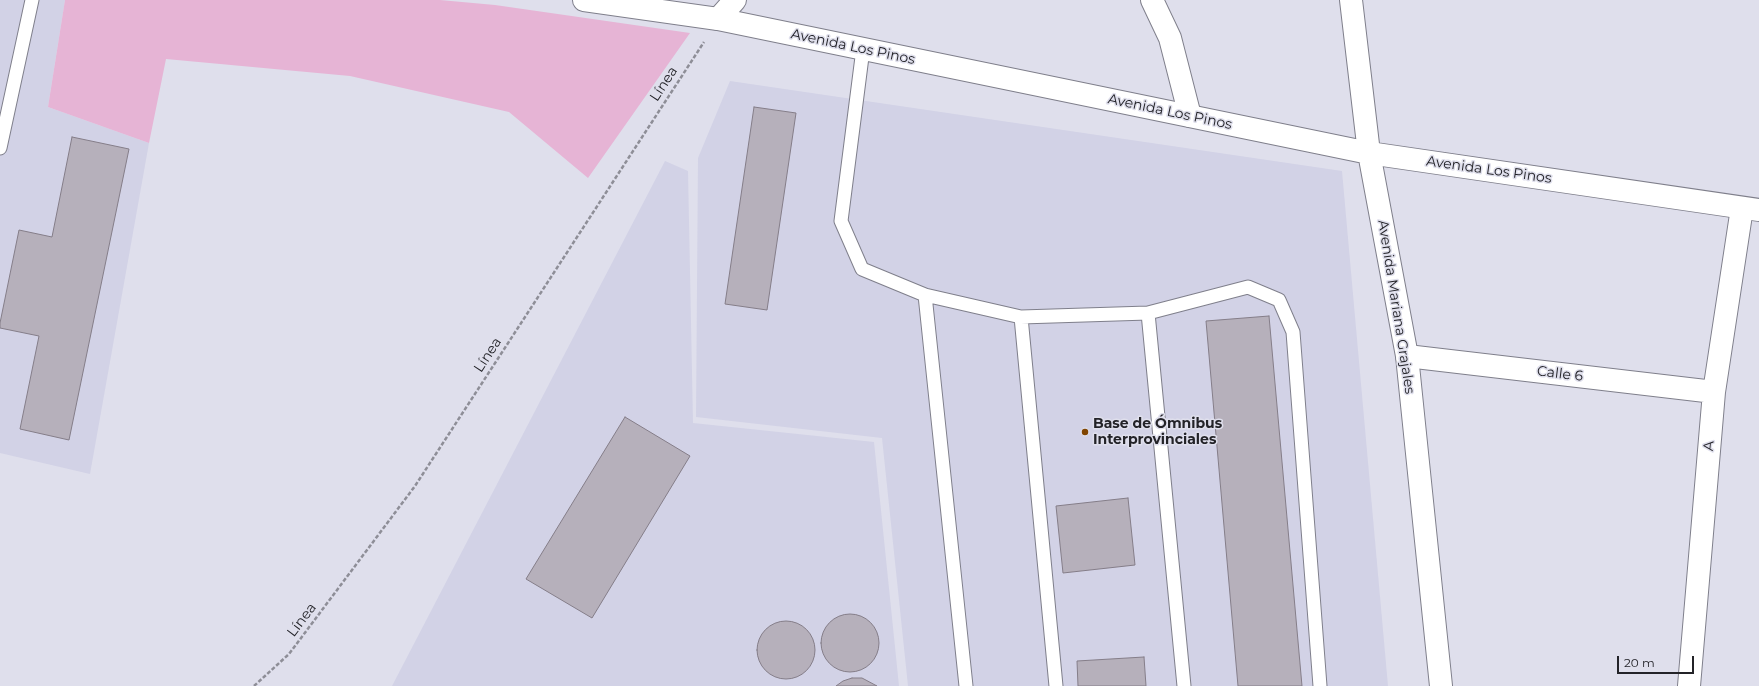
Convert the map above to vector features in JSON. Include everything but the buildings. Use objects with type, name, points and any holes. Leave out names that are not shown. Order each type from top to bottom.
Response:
[{"type":"street","name":"Avenida Los Pinos","points":[[584,0],[718,20],[1369,153],[1750,209]]},
{"type":"street","points":[[718,20],[735,0]]},
{"type":"street","points":[[1152,0],[1170,38],[1190,116]]},
{"type":"street","name":"Avenida Mariana Grajales","points":[[1351,0],[1369,153],[1407,356],[1441,686]]},
{"type":"street","name":"A","points":[[1689,686],[1714,392],[1750,209]]},
{"type":"street","name":"Calle 6","points":[[1407,356],[1714,392]]},
{"type":"lane","points":[[0,148],[32,0]]},
{"type":"lane","points":[[863,49],[841,221],[862,269],[925,295],[1021,317],[1148,313],[1248,287],[1279,300],[1293,332],[1320,686]]},
{"type":"lane","points":[[925,295],[966,686]]},
{"type":"lane","points":[[1148,313],[1184,686]]},
{"type":"lane","points":[[1021,317],[1056,686]]},
{"type":"path","name":"Línea","points":[[254,686],[289,654],[415,486],[718,20]]},
{"type":"shaded area","points":[[0,0],[65,0],[48,107],[149,143],[90,474],[0,453]]},
{"type":"shaded area","points":[[65,0],[440,0],[495,5],[690,33],[588,178],[509,112],[350,76],[166,59],[149,143],[48,107]]},
{"type":"shaded area","points":[[730,81],[1342,171],[1388,686],[908,686],[882,438],[696,417],[698,158]]},
{"type":"shaded area","points":[[665,161],[688,171],[693,423],[874,442],[899,686],[392,686]]},
{"type":"place","name":"Base de Ómnibus Interprovinciales","points":[[1085,432]]}]
